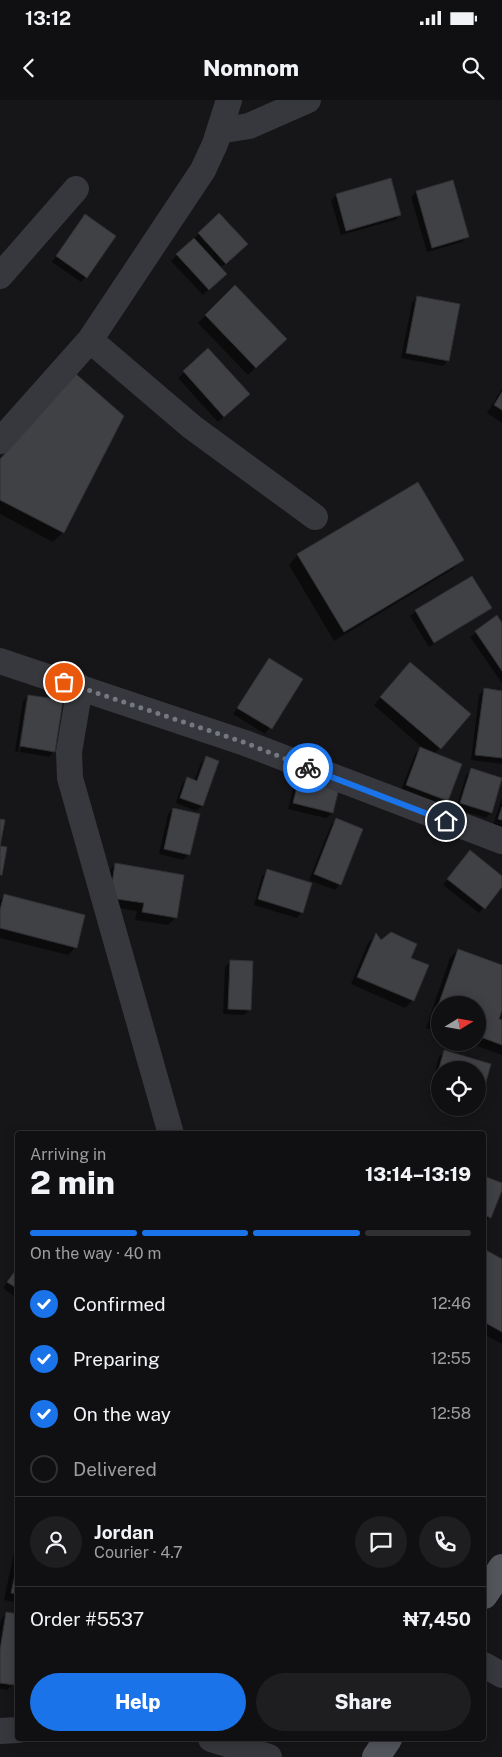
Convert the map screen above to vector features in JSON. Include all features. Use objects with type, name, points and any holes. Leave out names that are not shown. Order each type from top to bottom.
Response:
[{"type":"main road","points":[[486,1593],[502,1568]]},
{"type":"main road","points":[[376,1757],[387,1741]]},
{"type":"street","points":[[0,441],[90,340],[203,170],[229,100]]},
{"type":"street","points":[[219,131],[249,126],[308,100]]},
{"type":"street","points":[[0,276],[76,189]]},
{"type":"street","points":[[90,340],[192,427],[315,517]]},
{"type":"street","points":[[0,661],[246,743],[502,841]]},
{"type":"street","points":[[80,687],[69,752],[70,778],[170,1131]]},
{"type":"street","points":[[486,1666],[502,1675]]},
{"type":"street","points":[[0,1730],[15,1730]]},
{"type":"street","points":[[217,1741],[269,1757]]},
{"type":"building","points":[[391,178],[401,215],[346,231],[336,194]]},
{"type":"building","points":[[453,180],[469,237],[432,248],[416,191]]},
{"type":"building","points":[[219,213],[248,244],[226,264],[198,233]]},
{"type":"building","points":[[85,214],[116,236],[87,278],[56,256]]},
{"type":"building","points":[[194,238],[227,274],[209,290],[176,254]]},
{"type":"building","points":[[235,285],[287,339],[256,368],[205,315]]},
{"type":"building","points":[[417,296],[460,304],[449,361],[406,353]]},
{"type":"building","points":[[208,348],[250,394],[224,417],[183,371]]},
{"type":"building","points":[[76,374],[124,416],[64,533],[0,500],[0,459]]},
{"type":"building","points":[[502,392],[502,410],[494,405]]},
{"type":"building","points":[[418,482],[464,560],[344,632],[297,554]]},
{"type":"building","points":[[472,576],[492,608],[434,643],[415,610]]},
{"type":"building","points":[[497,615],[502,623],[502,671],[475,631]]},
{"type":"building","points":[[269,658],[303,679],[272,729],[237,708]]},
{"type":"building","points":[[410,662],[471,714],[441,749],[380,697]]},
{"type":"building","points":[[484,688],[502,691],[502,758],[475,755]]},
{"type":"building","points":[[28,695],[63,700],[55,752],[20,746]]},
{"type":"building","points":[[420,747],[462,764],[448,801],[406,785]]},
{"type":"building","points":[[206,756],[219,761],[203,806],[180,798],[187,777],[197,781]]},
{"type":"building","points":[[471,768],[502,778],[492,813],[460,803]]},
{"type":"building","points":[[300,774],[340,784],[333,813],[293,803]]},
{"type":"building","points":[[502,807],[502,820],[498,819]]},
{"type":"building","points":[[173,808],[200,814],[190,855],[164,849]]},
{"type":"building","points":[[336,818],[363,829],[341,885],[314,874]]},
{"type":"building","points":[[0,819],[5,820],[0,846]]},
{"type":"building","points":[[0,846],[7,847],[2,875],[0,875]]},
{"type":"building","points":[[470,850],[502,876],[502,887],[485,909],[447,879]]},
{"type":"building","points":[[115,863],[184,875],[177,918],[142,912],[144,903],[110,898]]},
{"type":"building","points":[[267,869],[312,883],[303,913],[258,899]]},
{"type":"building","points":[[4,894],[85,915],[77,948],[0,928],[0,910]]},
{"type":"building","points":[[391,932],[417,944],[411,958],[429,965],[414,1001],[357,977],[376,933],[381,940]]},
{"type":"building","points":[[458,949],[502,965],[502,1010],[499,1019],[502,1020],[502,1045],[486,1039],[486,996],[441,996]]},
{"type":"building","points":[[230,960],[253,961],[251,1010],[228,1009]]},
{"type":"building","points":[[444,1051],[447,1051],[481,1061],[441,1061]]},
{"type":"building","points":[[486,1063],[491,1064],[486,1082]]},
{"type":"building","points":[[486,1177],[502,1183],[502,1190],[491,1218],[486,1216]]},
{"type":"building","points":[[486,1250],[502,1259],[502,1332],[486,1323]]},
{"type":"building","points":[[15,1271],[15,1287],[7,1282]]},
{"type":"building","points":[[15,1575],[15,1594],[11,1593]]},
{"type":"building","points":[[6,1612],[15,1614],[14,1685],[0,1683],[0,1650]]},
{"type":"way so far","points":[[64,682],[246,743],[308,768]]},
{"type":"route","points":[[308,768],[446,821]]}]
